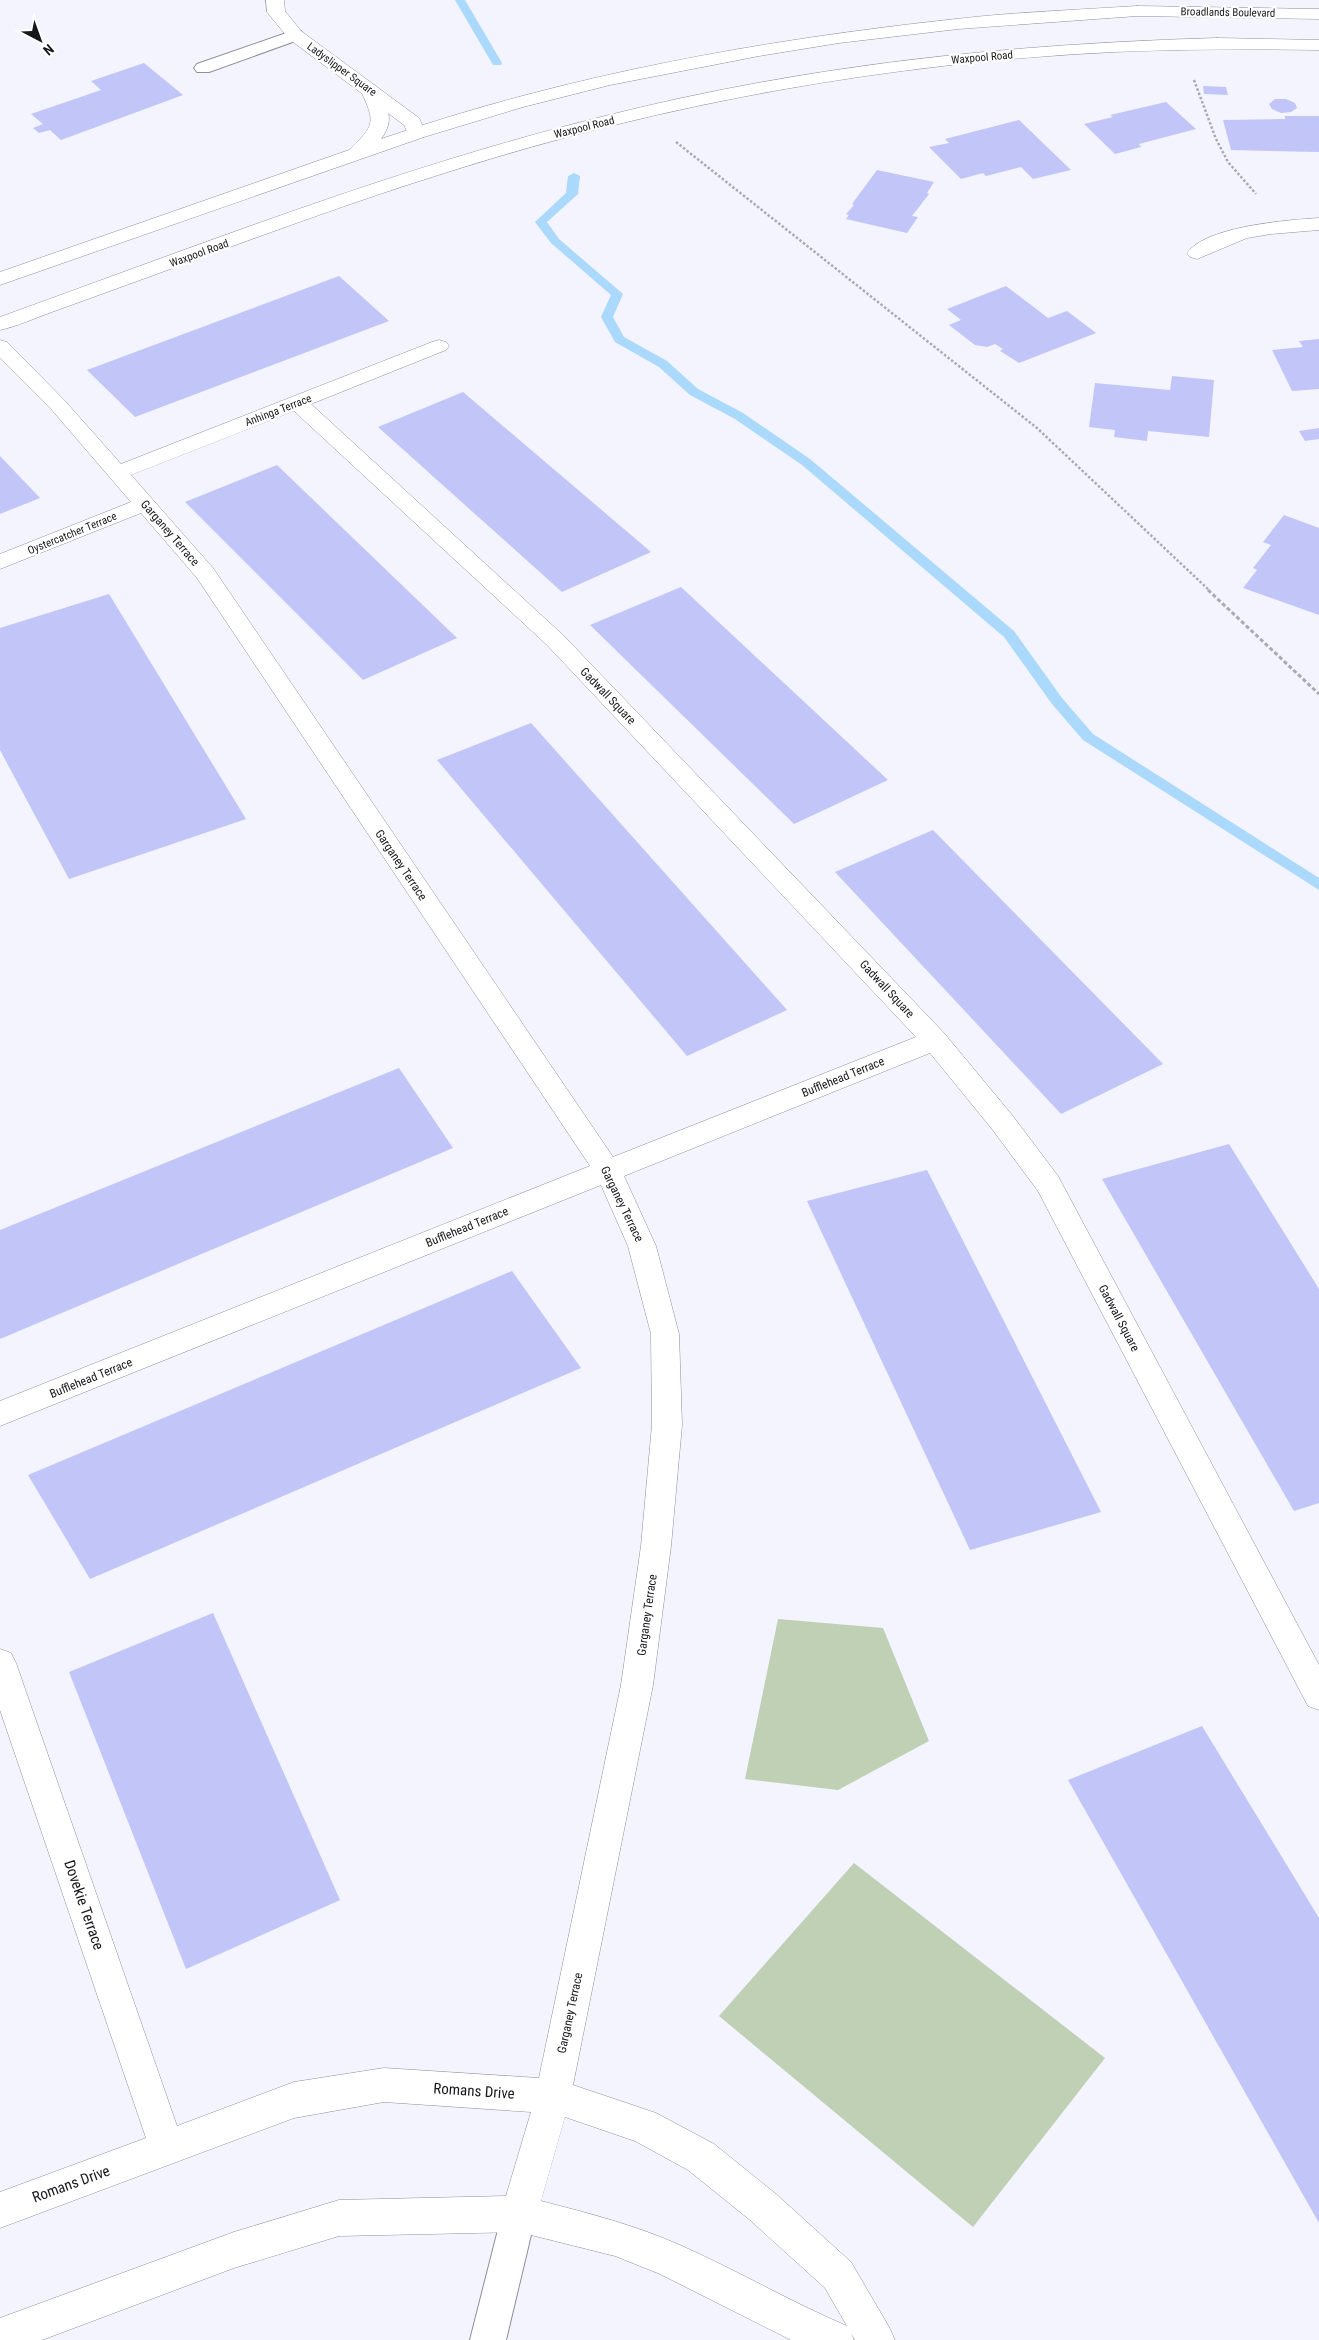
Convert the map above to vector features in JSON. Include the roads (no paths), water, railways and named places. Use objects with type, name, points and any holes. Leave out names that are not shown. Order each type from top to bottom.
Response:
[{"type":"street","name":"Ladyslipper Square","points":[[275,0],[276,12],[296,35],[412,122],[417,133]]},
{"type":"street","name":"Broadlands Boulevard","points":[[1136,6],[1319,14]]},
{"type":"street","points":[[0,280],[417,133],[516,103],[610,80],[768,49],[839,38],[958,24],[1136,6],[1155,45],[1319,45]]},
{"type":"street","name":"Waxpool Road","points":[[0,324],[434,169],[541,138],[667,107],[807,79],[937,61],[1020,53],[1155,45]]},
{"type":"street","points":[[355,155],[378,133],[381,114],[369,89]]},
{"type":"street","points":[[339,203],[398,162],[411,147],[417,133]]},
{"type":"street","points":[[1197,253],[1236,234],[1285,225],[1319,224]]},
{"type":"street","name":"Garganey Terrace","points":[[0,346],[58,405],[205,573],[608,1171],[642,1246],[665,1334],[667,1425],[656,1546],[638,1685],[553,2096],[519,2214]]},
{"type":"street","name":"Anhinga Terrace","points":[[117,473],[440,346]]},
{"type":"street","name":"Gadwall Square","points":[[297,402],[554,640],[934,1040],[1002,1122],[1048,1184],[1319,1696]]},
{"type":"street","name":"Oystercatcher Terrace","points":[[0,562],[144,504]]},
{"type":"street","name":"Bufflehead Terrace","points":[[0,1414],[934,1040]]},
{"type":"street","name":"Dovekie Terrace","points":[[0,1663],[167,2148]]},
{"type":"street","name":"Romans Drive","points":[[0,2210],[294,2100],[384,2085],[553,2096],[643,2126],[701,2157],[763,2207],[838,2275],[876,2340]]},
{"type":"street","points":[[0,2337],[234,2250],[339,2218],[519,2214],[615,2238],[671,2260],[795,2323],[835,2340]]},
{"type":"lane","points":[[202,68],[296,35]]},
{"type":"lane","points":[[488,2340],[519,2214]]},
{"type":"waterway","points":[[460,0],[497,63]]},
{"type":"waterway","points":[[574,176],[572,194],[541,222],[555,241],[617,294],[607,317],[619,339],[663,364],[694,392],[739,416],[806,462],[1009,634],[1057,701],[1088,737],[1319,885]]}]
